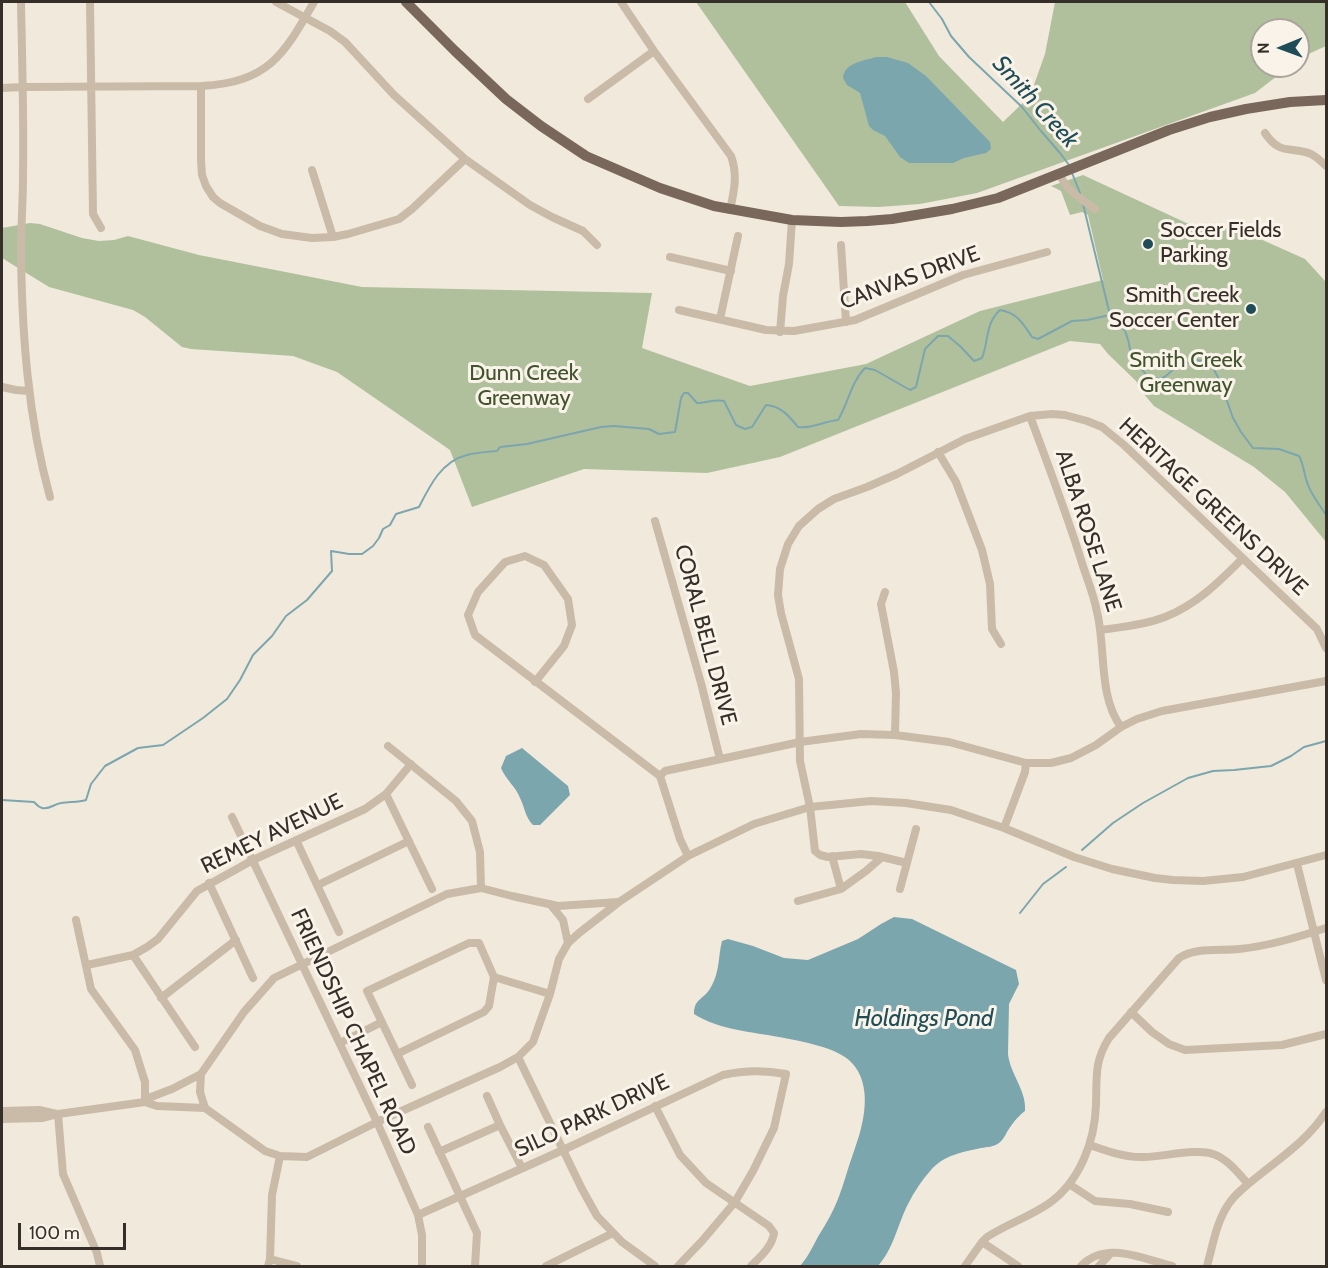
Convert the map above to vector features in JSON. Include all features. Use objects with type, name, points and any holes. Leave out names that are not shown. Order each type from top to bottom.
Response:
[{"type":"main road","points":[[406,2],[506,99],[586,156],[660,188],[714,206],[792,220],[867,221],[952,209],[998,198],[1169,130],[1210,117],[1290,102],[1326,100]]},
{"type":"street","points":[[21,2],[23,302],[29,391],[50,497]]},
{"type":"street","points":[[90,2],[93,214],[101,228]]},
{"type":"street","points":[[276,2],[330,31],[345,42],[394,95],[465,159],[530,205],[583,231],[597,245]]},
{"type":"street","points":[[2,88],[201,86],[236,81],[270,64],[284,50],[314,2]]},
{"type":"street","points":[[621,2],[731,156],[734,164],[735,184],[730,210]]},
{"type":"street","points":[[588,99],[654,51]]},
{"type":"street","points":[[201,86],[202,174],[206,186],[220,203],[246,219],[276,232],[304,237],[333,237],[390,222],[405,215],[465,159]]},
{"type":"street","points":[[1265,133],[1279,148],[1311,154],[1326,166]]},
{"type":"street","points":[[312,170],[333,237]]},
{"type":"street","points":[[1060,175],[1068,189],[1095,209]]},
{"type":"street","points":[[780,332],[792,220]]},
{"type":"street","points":[[720,319],[738,236]]},
{"type":"street","points":[[841,245],[846,322]]},
{"type":"street","name":"CANVAS DRIVE","points":[[679,310],[766,330],[794,332],[865,317],[963,275],[1047,252]]},
{"type":"street","points":[[670,257],[731,271]]},
{"type":"street","points":[[2,387],[29,391]]},
{"type":"street","name":"HERITAGE GREENS DRIVE","points":[[832,856],[820,855],[815,851],[810,807],[800,761],[799,679],[781,613],[778,595],[780,569],[788,544],[799,526],[818,509],[834,499],[897,474],[965,439],[1030,416],[1065,415],[1102,427],[1317,629],[1326,648]]},
{"type":"street","name":"ALBA ROSE LANE","points":[[1030,416],[1077,545],[1097,610],[1105,681],[1110,705],[1121,727]]},
{"type":"street","points":[[938,452],[956,482],[982,550],[990,584],[992,629],[1001,644]]},
{"type":"street","name":"CORAL BELL DRIVE","points":[[655,522],[704,692],[720,759]]},
{"type":"street","points":[[535,682],[564,646],[572,625],[568,599],[544,565],[525,556],[505,562],[478,592],[468,615],[475,635],[535,682],[660,776],[680,839],[688,856]]},
{"type":"street","points":[[1101,630],[1143,623],[1164,617],[1180,609],[1199,598],[1242,559]]},
{"type":"street","points":[[885,592],[881,604],[894,672],[895,735]]},
{"type":"street","points":[[660,776],[665,771],[800,742],[861,734],[895,735],[949,742],[1026,763],[1051,763],[1071,758],[1096,745],[1137,718],[1162,711],[1326,681]]},
{"type":"street","points":[[388,746],[456,801],[472,821],[480,852],[481,888]]},
{"type":"street","points":[[1004,828],[1025,772],[1026,763]]},
{"type":"street","name":"REMEY AVENUE","points":[[87,965],[133,955],[147,948],[159,939],[197,891],[253,860],[365,809],[386,794],[411,764]]},
{"type":"street","points":[[386,794],[432,889]]},
{"type":"street","points":[[2,1119],[43,1118],[145,1102],[157,1106],[205,1108],[265,1151],[280,1156],[307,1157],[518,1057],[533,1042],[559,959],[567,943],[619,902],[688,856],[754,824],[810,807],[871,801],[906,803],[951,810],[1004,828],[1074,857],[1112,869],[1155,878],[1203,881],[1243,877],[1326,855]]},
{"type":"street","name":"FRIENDSHIP CHAPEL ROAD","points":[[232,817],[377,1122],[418,1215],[422,1235],[422,1266]]},
{"type":"street","points":[[900,889],[916,829]]},
{"type":"street","points":[[296,840],[339,932]]},
{"type":"street","points":[[318,885],[409,841]]},
{"type":"street","points":[[841,889],[832,856],[861,854],[907,863]]},
{"type":"street","points":[[798,901],[841,889],[866,872],[882,857]]},
{"type":"street","points":[[1298,864],[1326,980]]},
{"type":"street","points":[[209,884],[253,978]]},
{"type":"street","points":[[145,1102],[201,1074],[244,1012],[274,978],[447,894],[481,888],[558,906],[619,902]]},
{"type":"street","points":[[549,904],[563,920],[567,943]]},
{"type":"street","points":[[76,920],[92,989],[135,1050],[145,1082],[145,1102]]},
{"type":"street","points":[[965,1266],[987,1236],[1049,1203],[1079,1169],[1090,1145],[1095,1126],[1097,1065],[1100,1052],[1109,1038],[1171,965],[1186,953],[1269,944],[1326,928]]},
{"type":"street","points":[[161,998],[236,940]]},
{"type":"street","points":[[397,1054],[484,1012],[489,1006],[494,977],[479,943],[469,943],[367,991],[382,1022],[397,1054],[412,1085]]},
{"type":"street","points":[[133,955],[195,1047]]},
{"type":"street","points":[[494,977],[550,993]]},
{"type":"street","points":[[1131,1012],[1160,1038],[1185,1050],[1282,1045],[1326,1034]]},
{"type":"street","points":[[340,1043],[382,1022]]},
{"type":"street","points":[[518,1057],[597,1216],[622,1242],[655,1266]]},
{"type":"street","name":"SILO PARK DRIVE","points":[[418,1215],[723,1075],[758,1070],[786,1074],[774,1128],[735,1202]]},
{"type":"street","points":[[201,1074],[200,1092],[205,1108]]},
{"type":"street","points":[[488,1096],[522,1168]]},
{"type":"street","points":[[655,1106],[680,1155],[706,1183],[769,1226],[774,1233],[773,1241],[750,1266]]},
{"type":"street","points":[[2,1111],[39,1110],[58,1114]]},
{"type":"street","points":[[1207,1266],[1219,1221],[1229,1202],[1296,1146],[1316,1127],[1326,1112]]},
{"type":"street","points":[[58,1114],[63,1174],[97,1253],[100,1266]]},
{"type":"street","points":[[440,1152],[500,1125]]},
{"type":"street","points":[[428,1127],[477,1233],[475,1266]]},
{"type":"street","points":[[1090,1145],[1122,1155],[1141,1157],[1194,1152],[1212,1154],[1226,1161],[1248,1184]]},
{"type":"street","points":[[280,1156],[272,1195],[269,1263],[297,1266]]},
{"type":"street","points":[[1068,1184],[1095,1201],[1130,1204],[1168,1212]]},
{"type":"street","points":[[678,1266],[735,1202]]},
{"type":"street","points":[[546,1266],[613,1233]]},
{"type":"street","points":[[982,1242],[1018,1266]]},
{"type":"street","points":[[1081,1266],[1095,1256],[1117,1252],[1172,1266]]},
{"type":"street","points":[[1099,1266],[1111,1253]]},
{"type":"street","points":[[567,1256],[570,1266]]},
{"type":"green space","points":[[696,2],[905,2],[939,56],[1003,122],[1030,96],[1045,54],[1055,2],[1326,2],[1326,46],[1310,53],[1310,18],[1250,18],[1250,78],[1274,78],[1255,93],[977,193],[920,204],[879,207],[839,206]]},
{"type":"green space","name":"Dunn Creek Greenway","points":[[1083,175],[1193,226],[1238,229],[1305,259],[1326,282],[1326,542],[1285,492],[1254,467],[1154,406],[1136,381],[1100,344],[1070,341],[780,457],[707,473],[584,469],[472,507],[450,450],[337,372],[293,356],[182,347],[133,310],[49,287],[2,258],[2,228],[30,223],[99,241],[128,236],[199,255],[362,287],[652,293],[642,348],[750,386],[866,364],[980,311],[1103,280],[1088,215],[1082,212],[1070,215],[1061,191],[1051,186]]},
{"type":"water","points":[[876,57],[887,57],[908,63],[926,76],[990,142],[991,149],[986,153],[953,163],[909,163],[900,157],[885,136],[869,126],[860,93],[847,85],[843,78],[850,66]]},
{"type":"water","points":[[522,748],[568,786],[570,795],[540,825],[533,825],[530,822],[518,794],[501,768],[506,756]]},
{"type":"water","name":"Holdings Pond","points":[[894,917],[912,919],[1016,970],[1019,984],[1009,1004],[1008,1054],[1021,1089],[1025,1111],[997,1144],[954,1155],[931,1170],[910,1200],[892,1244],[878,1266],[800,1266],[836,1204],[858,1140],[865,1104],[862,1081],[850,1061],[834,1051],[803,1042],[722,1026],[694,1014],[694,1009],[714,981],[722,941],[728,939],[784,958],[808,960],[858,939]]},
{"type":"waterway","name":"Smith Creek","points":[[929,2],[951,36],[969,57],[1022,107],[1069,165]]},
{"type":"waterway","name":"Smith Creek","points":[[1072,173],[1080,193]]},
{"type":"waterway","name":"Smith Creek","points":[[1083,204],[1110,315],[1123,328],[1128,338],[1131,356],[1142,361],[1141,368],[1147,376],[1160,379],[1177,366],[1197,360],[1206,362],[1213,368],[1233,418],[1253,448],[1279,449],[1299,456],[1310,489],[1326,515]]},
{"type":"waterway","points":[[2,800],[34,802],[39,807],[45,808],[61,803],[86,800],[91,784],[105,766],[138,748],[163,745],[203,718],[227,699],[253,655],[272,636],[286,616],[307,600],[332,571],[331,551],[362,554],[373,546],[383,529],[390,525],[396,514],[419,507],[438,475],[458,458],[474,453],[497,451],[500,447],[527,444],[601,427],[649,429],[659,434],[675,432],[684,393],[688,393],[697,403],[724,401],[736,425],[745,429],[752,427],[766,405],[788,415],[798,427],[813,426],[838,420],[856,380],[865,368],[875,370],[910,390],[916,387],[925,349],[938,336],[948,336],[974,361],[982,358],[992,321],[1000,310],[1016,316],[1032,337],[1038,339],[1072,321],[1110,315]]},
{"type":"waterway","points":[[1082,850],[1113,823],[1188,778],[1213,771],[1271,766],[1304,747],[1326,741]]},
{"type":"waterway","points":[[1020,913],[1043,884],[1066,867]]},
{"type":"place","name":"Soccer Fields Parking","points":[[1148,244]]},
{"type":"place","name":"Smith Creek Soccer Center","points":[[1251,309]]},
{"type":"park label","name":"Smith Creek Greenway","points":[[1186,374]]}]
